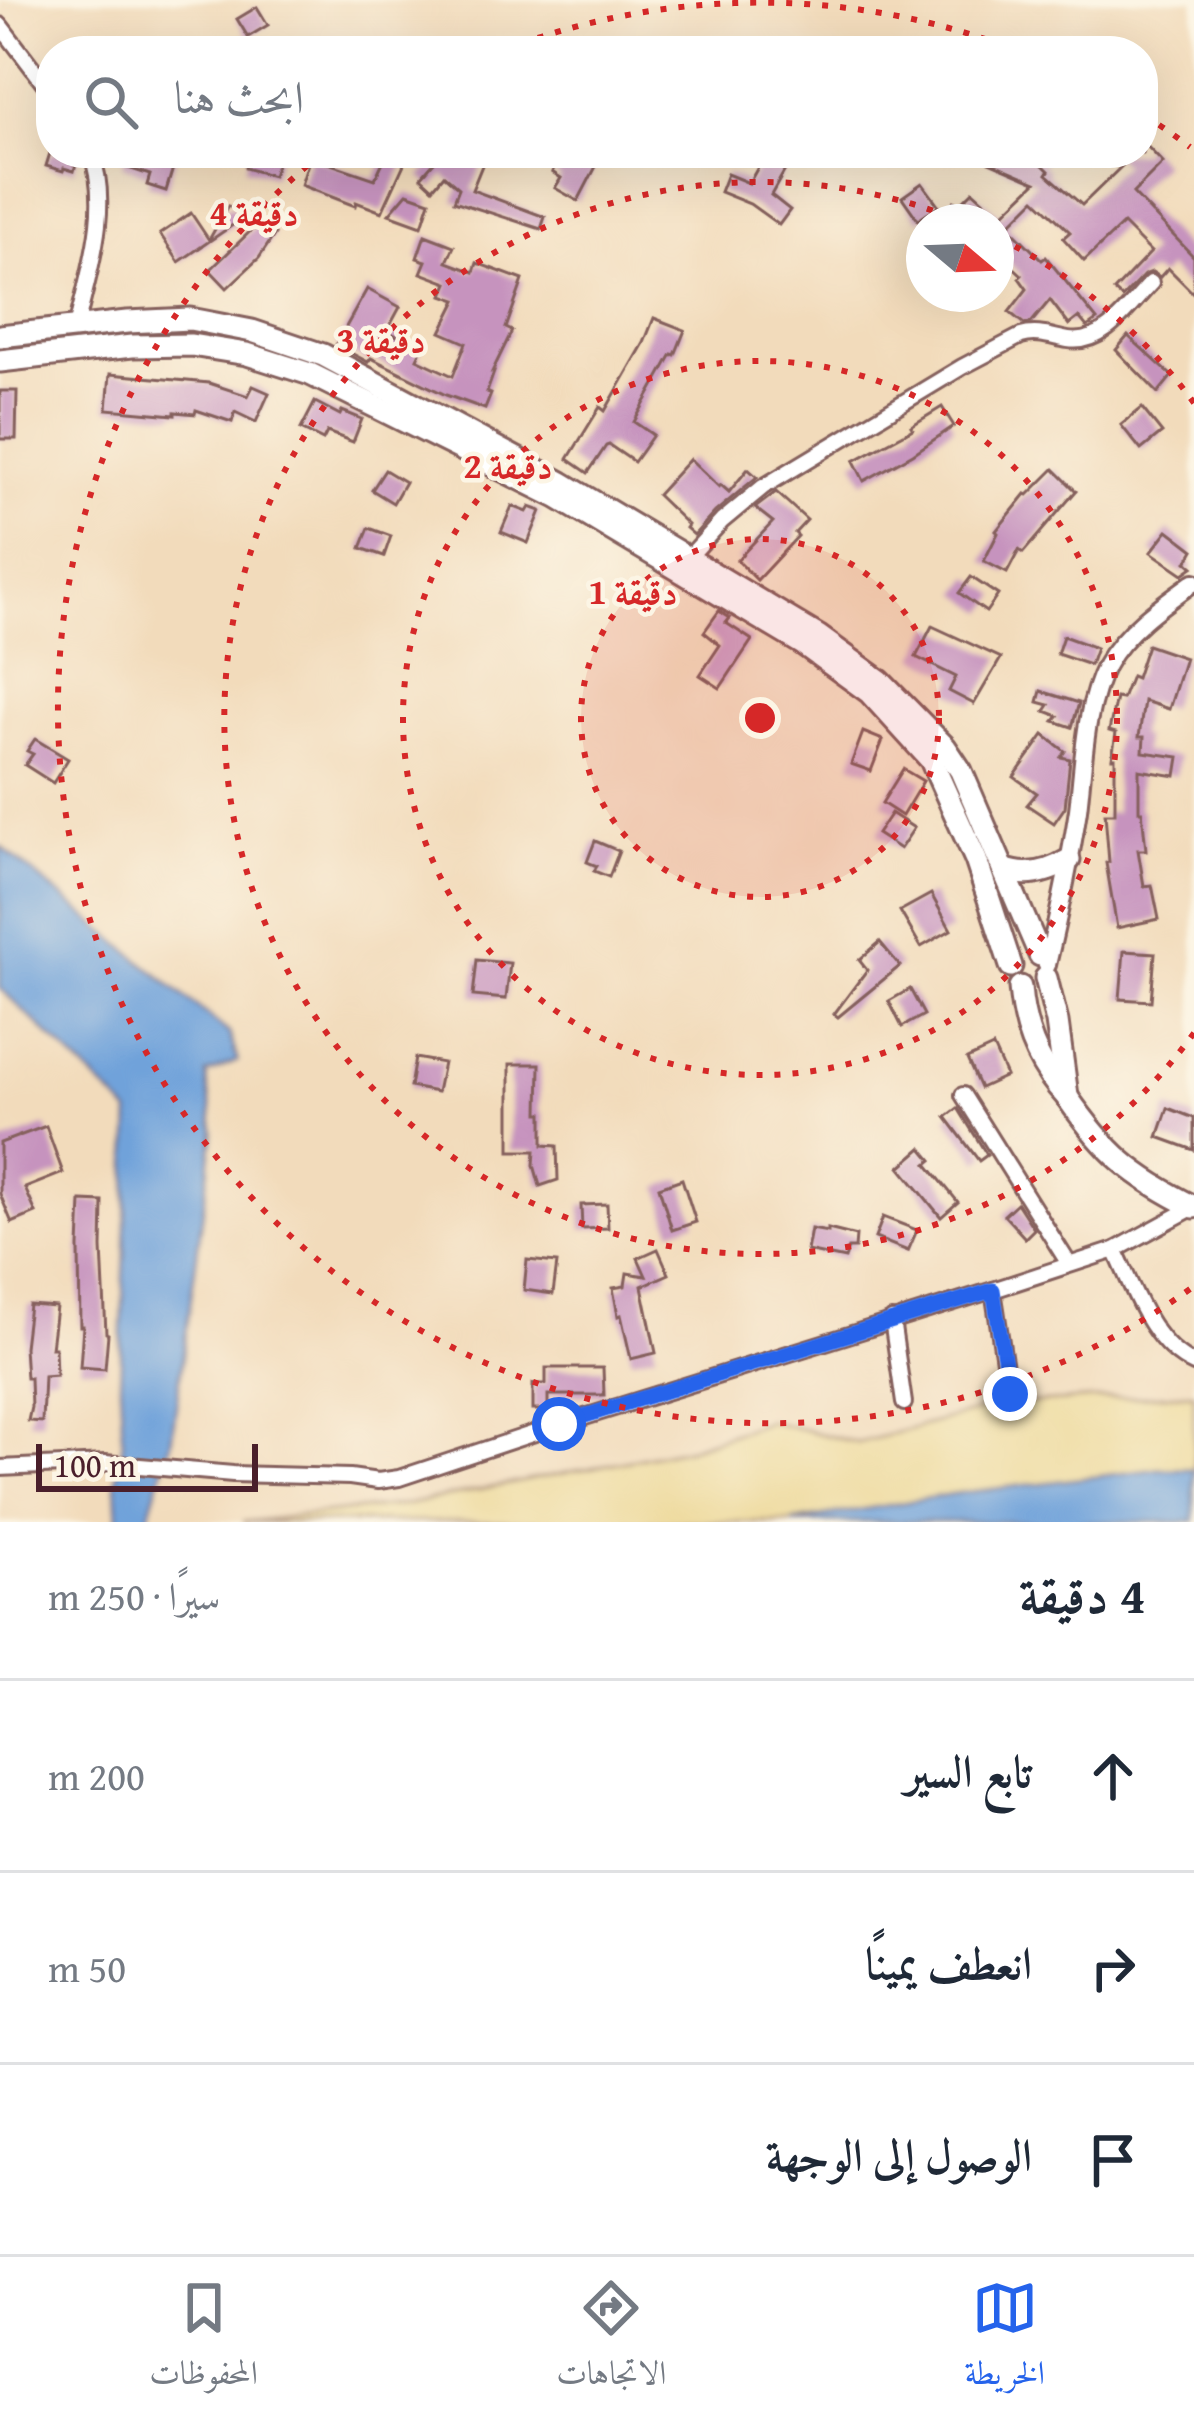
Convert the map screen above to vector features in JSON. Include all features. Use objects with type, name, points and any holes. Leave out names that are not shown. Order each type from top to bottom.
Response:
[{"type":"main road","points":[[0,336],[190,319],[252,331],[323,356],[562,483],[818,636],[880,681],[945,747],[961,771],[1044,966],[1058,1022],[1067,1097]]},
{"type":"main road","points":[[0,361],[132,346],[191,345],[247,354],[310,374],[557,497],[803,644],[869,692],[931,760],[976,860],[1015,976],[1028,1033],[1044,1068],[1105,1148],[1125,1166],[1194,1207]]},
{"type":"main road","points":[[1004,868],[1038,873],[1069,860]]},
{"type":"main road","points":[[1015,976],[1017,955],[1022,952],[1035,952],[1044,966]]},
{"type":"main road","points":[[1015,976],[1031,988],[1044,966]]},
{"type":"street","points":[[0,25],[36,72]]},
{"type":"street","points":[[76,328],[98,227],[97,168]]},
{"type":"street","points":[[688,558],[763,487],[846,435],[1021,336],[1094,338],[1151,283]]},
{"type":"street","points":[[1044,966],[1069,860],[1094,695],[1108,661],[1134,632],[1194,583]]},
{"type":"street","points":[[963,1095],[1069,1264]]},
{"type":"street","points":[[0,1468],[105,1463],[233,1474],[399,1478],[1114,1250],[1194,1207]]},
{"type":"street","points":[[1114,1250],[1154,1326],[1173,1352],[1194,1364]]},
{"type":"street","points":[[993,1290],[1010,1394]]},
{"type":"street","points":[[892,1320],[904,1402]]},
{"type":"sand","points":[[1194,1393],[1194,1469],[1157,1469],[952,1494],[791,1522],[242,1522],[405,1505],[689,1448],[769,1421],[858,1443],[1000,1405]]},
{"type":"water","points":[[0,846],[229,1033],[238,1061],[206,1074],[214,1131],[171,1442],[147,1522],[118,1522],[116,1484],[123,1441],[120,1386],[130,1113],[0,988]]},
{"type":"water","points":[[1158,1469],[1194,1469],[1194,1522],[791,1522],[952,1494]]},
{"type":"building","points":[[257,7],[268,25],[247,36],[237,19]]},
{"type":"building","points":[[128,168],[173,168],[166,191],[147,185],[150,175]]},
{"type":"building","points":[[245,168],[275,168],[273,176]]},
{"type":"building","points":[[306,168],[342,168],[375,179],[380,168],[402,168],[382,212],[301,185]]},
{"type":"building","points":[[429,168],[481,168],[472,190],[545,217],[541,229],[454,201],[459,188],[444,175],[433,188],[421,177]]},
{"type":"building","points":[[554,168],[595,168],[578,201],[555,188],[561,178],[552,172]]},
{"type":"building","points":[[758,168],[786,168],[771,195],[790,210],[779,225],[750,204],[720,192],[727,174],[749,183]]},
{"type":"building","points":[[1003,168],[1046,168],[1082,205],[1120,168],[1158,168],[1133,193],[1194,257],[1194,294],[1168,268],[1160,277],[1152,272],[1144,275],[1122,298],[1114,291],[1151,252],[1123,224],[1084,261],[1063,238],[1070,232],[1035,199],[1014,220],[1013,204],[1036,182]]},
{"type":"building","points":[[922,183],[938,204],[907,204],[902,197]]},
{"type":"building","points":[[973,191],[988,204],[960,204]]},
{"type":"building","points":[[407,193],[430,201],[422,226],[389,214]]},
{"type":"building","points":[[228,206],[246,216],[179,262],[160,234],[191,213],[209,240]]},
{"type":"building","points":[[259,223],[275,234],[259,258],[227,288],[210,270]]},
{"type":"building","points":[[1014,232],[1042,260],[1046,257],[1097,320],[1087,327],[1079,317],[1069,325],[1050,300],[1031,323],[1024,324],[1009,312],[1014,312],[1027,289],[1019,278],[1022,275],[1014,268]]},
{"type":"building","points":[[425,235],[454,246],[447,262],[474,272],[477,263],[523,280],[506,328],[512,331],[492,372],[485,409],[336,345],[367,289],[400,307],[387,331],[422,348],[417,359],[453,376],[466,343],[441,332],[457,300],[443,295],[448,283],[421,273],[426,261],[417,258]]},
{"type":"building","points":[[654,318],[685,330],[634,422],[653,435],[634,462],[606,446],[588,473],[568,459],[600,407],[605,411]]},
{"type":"building","points":[[1128,336],[1172,376],[1158,393],[1116,350]]},
{"type":"building","points":[[110,374],[209,383],[248,396],[253,386],[269,393],[256,422],[235,412],[232,422],[196,410],[195,414],[175,415],[107,409]]},
{"type":"building","points":[[0,391],[17,391],[16,439],[0,439]]},
{"type":"building","points":[[315,402],[340,415],[342,411],[362,419],[353,442],[327,432],[323,440],[301,429]]},
{"type":"building","points":[[942,407],[954,426],[864,481],[854,461]]},
{"type":"building","points":[[1142,408],[1162,433],[1141,450],[1121,425]]},
{"type":"building","points":[[690,459],[729,492],[748,469],[757,477],[694,535],[657,495]]},
{"type":"building","points":[[1054,469],[1076,491],[1023,553],[1019,550],[1007,573],[984,561],[996,531]]},
{"type":"building","points":[[385,470],[405,482],[393,503],[372,490]]},
{"type":"building","points":[[776,492],[807,520],[757,580],[737,560],[773,522],[755,508]]},
{"type":"building","points":[[512,506],[541,511],[528,543],[501,532]]},
{"type":"building","points":[[369,528],[391,536],[384,556],[361,548]]},
{"type":"building","points":[[1168,530],[1194,550],[1187,562],[1193,567],[1183,574],[1151,552]]},
{"type":"building","points":[[971,577],[998,595],[986,612],[959,593]]},
{"type":"building","points":[[719,611],[730,618],[726,623],[752,640],[720,688],[700,675],[720,645],[704,632]]},
{"type":"building","points":[[932,626],[1001,658],[974,704],[949,691],[956,677],[916,657]]},
{"type":"building","points":[[1063,636],[1096,648],[1090,665],[1057,654]]},
{"type":"building","points":[[1147,645],[1185,658],[1169,709],[1144,701],[1139,737],[1144,737],[1143,752],[1179,757],[1176,776],[1139,770],[1146,850],[1138,850],[1144,886],[1152,885],[1159,919],[1117,928],[1106,863],[1105,813],[1115,813],[1112,758],[1116,733],[1109,731],[1116,698],[1122,699],[1131,676],[1136,678]]},
{"type":"building","points":[[1041,691],[1079,703],[1072,727],[1054,721],[1058,716],[1045,711],[1049,705],[1038,702]]},
{"type":"building","points":[[863,732],[883,740],[871,771],[851,764]]},
{"type":"building","points":[[1044,735],[1065,751],[1061,757],[1070,759],[1065,807],[1054,823],[1027,805],[1037,793],[1014,777]]},
{"type":"building","points":[[35,739],[68,759],[53,783],[25,765]]},
{"type":"building","points":[[903,769],[923,781],[902,816],[882,803]]},
{"type":"building","points":[[891,813],[914,828],[900,849],[877,834]]},
{"type":"building","points":[[595,841],[619,851],[609,877],[587,862]]},
{"type":"building","points":[[931,894],[951,930],[921,947],[900,911]]},
{"type":"building","points":[[880,942],[900,966],[838,1017],[834,1014],[867,970],[859,960]]},
{"type":"building","points":[[1124,951],[1155,953],[1151,1001],[1120,999]]},
{"type":"building","points":[[477,960],[510,963],[506,999],[473,996]]},
{"type":"building","points":[[910,989],[924,1015],[902,1027],[889,1001]]},
{"type":"building","points":[[993,1047],[1006,1076],[980,1088],[967,1059]]},
{"type":"building","points":[[415,1058],[443,1063],[437,1092],[410,1087]]},
{"type":"building","points":[[510,1064],[540,1064],[543,1145],[557,1146],[558,1180],[540,1186],[535,1151],[510,1151]]},
{"type":"building","points":[[958,1108],[987,1155],[979,1161],[946,1117]]},
{"type":"building","points":[[1168,1108],[1194,1118],[1194,1150],[1158,1137]]},
{"type":"building","points":[[46,1126],[63,1173],[25,1188],[36,1213],[12,1223],[0,1194],[0,1143]]},
{"type":"building","points":[[922,1148],[932,1160],[927,1164],[958,1202],[941,1217],[900,1167]]},
{"type":"building","points":[[682,1179],[696,1222],[672,1230],[659,1187]]},
{"type":"building","points":[[81,1201],[103,1202],[105,1369],[80,1367]]},
{"type":"building","points":[[1017,1203],[1034,1229],[1025,1238],[1004,1215]]},
{"type":"building","points":[[607,1204],[608,1228],[582,1229],[581,1205]]},
{"type":"building","points":[[883,1217],[917,1230],[908,1251],[875,1238]]},
{"type":"building","points":[[811,1229],[856,1236],[855,1248],[848,1248],[845,1259],[807,1251]]},
{"type":"building","points":[[658,1249],[669,1274],[642,1286],[656,1353],[631,1359],[613,1288],[625,1286],[627,1273],[646,1276],[638,1258]]},
{"type":"building","points":[[527,1260],[557,1263],[553,1294],[524,1290]]},
{"type":"building","points":[[29,1305],[56,1307],[51,1348],[55,1348],[56,1375],[44,1376],[42,1422],[28,1421],[30,1378],[26,1378],[24,1347]]},
{"type":"building","points":[[546,1368],[603,1368],[604,1395],[548,1395],[548,1410],[533,1410],[533,1384],[546,1384]]},
{"type":"route","points":[[559,1424],[993,1290],[1010,1394]]}]
